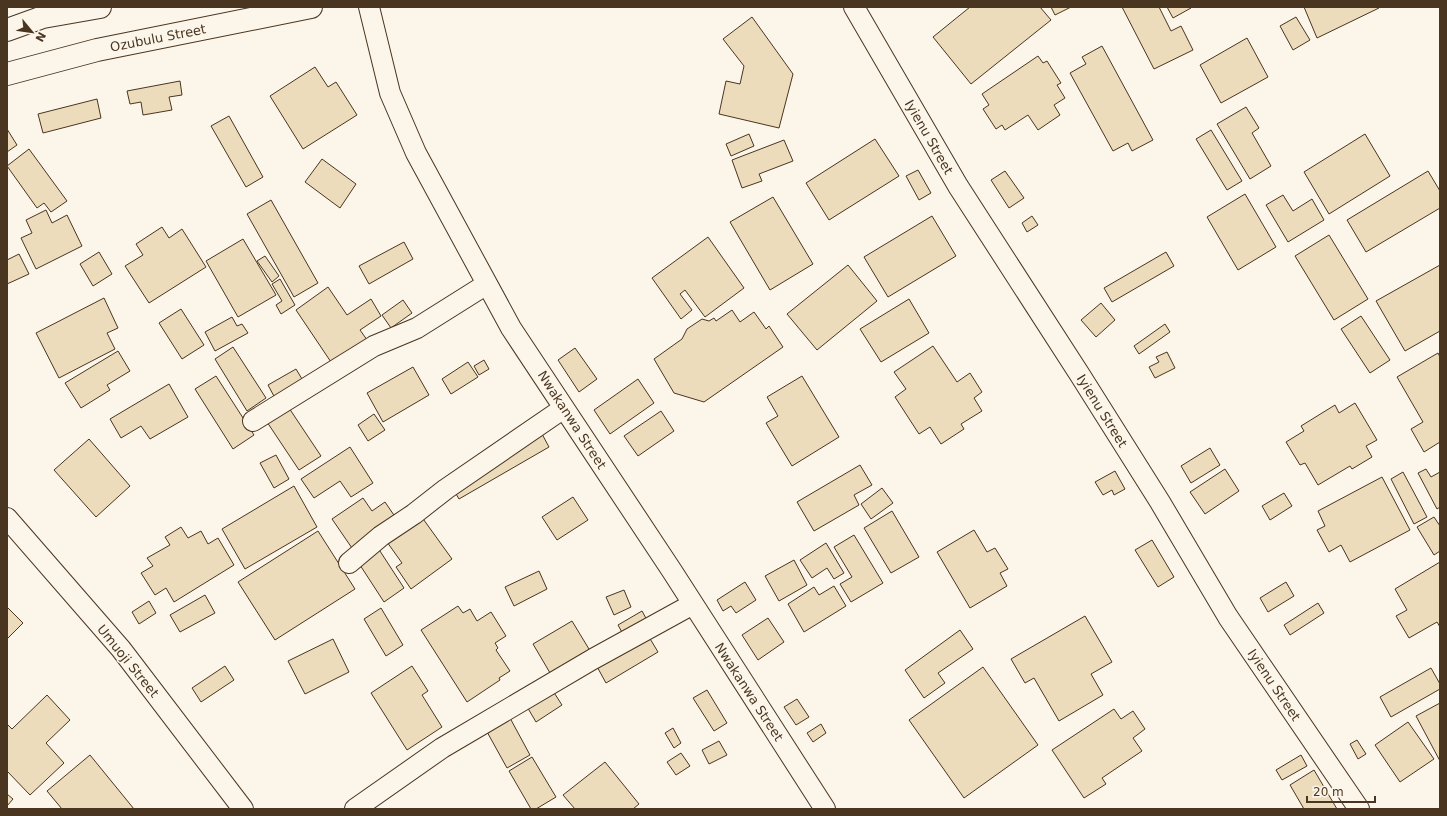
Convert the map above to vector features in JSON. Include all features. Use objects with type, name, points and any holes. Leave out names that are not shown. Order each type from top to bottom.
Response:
[{"type":"main road","points":[[7,30],[43,18],[100,7]]},
{"type":"main road","name":"Ozubulu Street","points":[[7,74],[97,50],[311,7]]},
{"type":"street","name":"Nwakanwa Street","points":[[369,7],[390,93],[416,153],[511,328],[693,604],[825,809]]},
{"type":"street","name":"Iyienu Street","points":[[854,7],[958,186],[1076,368],[1160,502],[1228,617],[1359,809]]},
{"type":"street","points":[[253,420],[374,346],[417,328],[487,284]]},
{"type":"street","points":[[349,563],[381,536],[414,514],[464,476],[564,408]]},
{"type":"street","name":"Umuoji Street","points":[[7,518],[120,649],[243,809]]},
{"type":"street","points":[[355,809],[442,748],[593,659],[693,604]]},
{"type":"building","points":[[970,7],[1040,7],[1051,20],[971,84],[933,37]]},
{"type":"building","points":[[1051,7],[1071,7],[1055,15]]},
{"type":"building","points":[[1122,7],[1159,7],[1171,31],[1181,26],[1193,50],[1154,69]]},
{"type":"building","points":[[1167,7],[1191,7],[1191,8],[1173,18]]},
{"type":"building","points":[[1304,7],[1379,7],[1379,8],[1317,38]]},
{"type":"building","points":[[752,17],[793,74],[779,128],[719,114],[726,81],[740,84],[744,66],[723,39]]},
{"type":"building","points":[[1296,17],[1310,40],[1293,50],[1280,26]]},
{"type":"building","points":[[1247,38],[1268,77],[1221,103],[1200,65]]},
{"type":"building","points":[[1102,46],[1153,140],[1132,151],[1128,143],[1113,151],[1070,73],[1086,64],[1082,57]]},
{"type":"building","points":[[1038,56],[1043,63],[1047,61],[1061,83],[1057,85],[1065,98],[1054,105],[1060,115],[1038,130],[1028,115],[1005,130],[1002,125],[996,129],[983,109],[989,105],[982,94]]},
{"type":"building","points":[[315,67],[328,87],[336,82],[357,115],[303,149],[270,96]]},
{"type":"building","points":[[180,81],[182,95],[169,97],[172,110],[143,115],[141,102],[130,104],[127,91]]},
{"type":"building","points":[[97,99],[101,118],[43,133],[38,114]]},
{"type":"building","points":[[1246,107],[1259,128],[1252,133],[1271,166],[1250,179],[1217,124]]},
{"type":"building","points":[[229,116],[263,177],[246,187],[211,126]]},
{"type":"building","points":[[7,129],[17,145],[7,152]]},
{"type":"building","points":[[1211,130],[1242,181],[1227,190],[1196,139]]},
{"type":"building","points":[[749,134],[754,146],[731,156],[726,144]]},
{"type":"building","points":[[1365,134],[1390,176],[1329,214],[1304,172]]},
{"type":"building","points":[[875,139],[899,176],[829,220],[806,183]]},
{"type":"building","points":[[784,140],[793,161],[759,174],[762,181],[742,188],[732,160]]},
{"type":"building","points":[[29,149],[67,201],[51,212],[44,203],[37,208],[7,166]]},
{"type":"building","points":[[322,159],[356,184],[340,208],[305,182]]},
{"type":"building","points":[[918,170],[931,193],[919,200],[906,176]]},
{"type":"building","points":[[1005,171],[1024,198],[1009,208],[991,180]]},
{"type":"building","points":[[1428,171],[1440,191],[1440,208],[1366,252],[1347,220]]},
{"type":"building","points":[[1245,194],[1276,247],[1238,270],[1207,217]]},
{"type":"building","points":[[1283,195],[1293,211],[1312,199],[1324,220],[1288,242],[1266,205]]},
{"type":"building","points":[[773,197],[813,264],[770,290],[730,222]]},
{"type":"building","points":[[271,200],[318,283],[294,297],[247,214]]},
{"type":"building","points":[[46,210],[52,223],[67,215],[82,246],[36,269],[21,238],[32,233],[26,220]]},
{"type":"building","points":[[932,216],[956,256],[888,297],[864,257]]},
{"type":"building","points":[[1032,216],[1038,225],[1027,232],[1022,223]]},
{"type":"building","points":[[162,227],[169,238],[182,229],[206,267],[149,303],[125,266],[143,255],[136,244]]},
{"type":"building","points":[[1329,235],[1368,299],[1334,320],[1295,256]]},
{"type":"building","points":[[708,237],[744,288],[705,317],[685,290],[680,294],[692,310],[681,319],[652,278]]},
{"type":"building","points":[[243,239],[276,295],[238,317],[206,261]]},
{"type":"building","points":[[404,242],[413,259],[369,284],[359,266]]},
{"type":"building","points":[[99,252],[112,274],[93,286],[80,264]]},
{"type":"building","points":[[1166,252],[1174,266],[1112,302],[1104,288]]},
{"type":"building","points":[[19,254],[29,274],[7,284],[7,260]]},
{"type":"building","points":[[265,256],[279,276],[272,282],[257,261]]},
{"type":"building","points":[[848,265],[877,301],[817,350],[787,314]]},
{"type":"building","points":[[1440,265],[1440,331],[1405,351],[1376,301]]},
{"type":"building","points":[[280,279],[295,305],[281,314],[276,305],[282,301],[272,284]]},
{"type":"building","points":[[328,287],[347,315],[371,299],[381,316],[360,330],[370,344],[335,368],[296,310]]},
{"type":"building","points":[[104,298],[118,328],[107,333],[115,349],[59,378],[36,333]]},
{"type":"building","points":[[909,299],[929,333],[881,362],[860,329]]},
{"type":"building","points":[[403,300],[412,313],[391,328],[382,315]]},
{"type":"building","points":[[1101,303],[1115,320],[1096,337],[1081,320]]},
{"type":"building","points":[[181,309],[204,345],[182,359],[159,323]]},
{"type":"building","points":[[732,310],[740,322],[754,312],[766,329],[769,326],[783,347],[704,402],[674,393],[654,359],[682,339],[687,329],[702,319],[709,321],[714,318],[716,321]]},
{"type":"building","points":[[1361,316],[1390,360],[1370,373],[1341,329]]},
{"type":"building","points":[[232,317],[237,326],[242,324],[248,333],[215,351],[205,332]]},
{"type":"building","points":[[1165,324],[1170,332],[1139,354],[1134,346]]},
{"type":"building","points":[[933,346],[957,382],[970,373],[982,392],[974,398],[982,411],[961,424],[964,429],[941,444],[930,427],[919,434],[895,397],[906,389],[894,372]]},
{"type":"building","points":[[233,347],[266,398],[247,411],[215,359]]},
{"type":"building","points":[[575,348],[597,379],[579,392],[558,360]]},
{"type":"building","points":[[118,351],[130,371],[107,385],[110,390],[81,408],[65,383]]},
{"type":"building","points":[[1167,352],[1175,368],[1155,378],[1149,367],[1159,362],[1156,357]]},
{"type":"building","points":[[1438,353],[1440,357],[1440,442],[1424,452],[1411,429],[1423,422],[1397,377]]},
{"type":"building","points":[[484,360],[489,369],[479,375],[474,366]]},
{"type":"building","points":[[468,362],[478,377],[451,394],[442,379]]},
{"type":"building","points":[[413,367],[429,395],[383,422],[367,393]]},
{"type":"building","points":[[296,369],[305,384],[276,400],[268,385]]},
{"type":"building","points":[[216,376],[254,435],[233,449],[195,389]]},
{"type":"building","points":[[802,376],[839,437],[792,466],[766,423],[778,416],[767,397]]},
{"type":"building","points":[[638,379],[654,403],[610,434],[594,410]]},
{"type":"building","points":[[169,384],[188,417],[150,439],[141,426],[121,438],[110,419]]},
{"type":"building","points":[[1355,403],[1377,440],[1366,446],[1372,457],[1352,469],[1350,466],[1318,485],[1305,463],[1300,465],[1286,442],[1304,431],[1301,426],[1335,405],[1339,413]]},
{"type":"building","points":[[287,405],[321,456],[299,470],[265,419]]},
{"type":"building","points":[[661,411],[674,431],[638,456],[624,436]]},
{"type":"building","points":[[374,414],[385,430],[368,441],[358,425]]},
{"type":"building","points":[[542,434],[549,447],[459,499],[452,487]]},
{"type":"building","points":[[89,439],[130,486],[96,517],[54,470]]},
{"type":"building","points":[[350,447],[373,483],[351,497],[340,481],[314,498],[301,479]]},
{"type":"building","points":[[1210,448],[1220,465],[1191,483],[1181,466]]},
{"type":"building","points":[[276,455],[289,479],[274,488],[260,463]]},
{"type":"building","points":[[860,465],[872,485],[854,495],[859,505],[814,531],[797,502]]},
{"type":"building","points":[[1225,469],[1239,491],[1205,514],[1190,492]]},
{"type":"building","points":[[1426,469],[1431,477],[1440,472],[1440,507],[1437,509],[1418,473]]},
{"type":"building","points":[[1115,471],[1125,489],[1114,495],[1112,490],[1103,495],[1095,482]]},
{"type":"building","points":[[1403,472],[1427,517],[1414,524],[1391,479]]},
{"type":"building","points":[[1382,477],[1410,530],[1350,562],[1341,545],[1329,552],[1317,530],[1325,526],[1318,511]]},
{"type":"building","points":[[294,486],[317,527],[245,569],[222,529]]},
{"type":"building","points":[[882,488],[893,503],[871,519],[861,504]]},
{"type":"building","points":[[1284,493],[1292,506],[1270,520],[1262,506]]},
{"type":"building","points":[[573,497],[588,520],[557,540],[542,517]]},
{"type":"building","points":[[363,498],[372,511],[385,502],[398,521],[354,551],[332,519]]},
{"type":"building","points":[[892,511],[919,557],[891,573],[864,528]]},
{"type":"building","points":[[421,516],[452,559],[411,589],[396,567],[402,563],[387,542]]},
{"type":"building","points":[[1434,517],[1440,526],[1440,551],[1434,555],[1417,527]]},
{"type":"building","points":[[181,527],[188,538],[201,531],[208,544],[218,538],[234,565],[174,602],[166,588],[155,595],[141,573],[153,566],[147,558],[170,545],[165,537]]},
{"type":"building","points":[[974,530],[987,552],[995,548],[1008,569],[1000,573],[1007,586],[970,608],[937,552]]},
{"type":"building","points":[[318,531],[355,589],[275,640],[238,582]]},
{"type":"building","points":[[854,535],[883,583],[851,602],[840,584],[852,577],[834,547]]},
{"type":"building","points":[[1152,540],[1174,577],[1158,587],[1135,550]]},
{"type":"building","points":[[826,543],[844,573],[834,579],[827,568],[812,578],[800,560]]},
{"type":"building","points":[[378,548],[404,588],[384,602],[358,562]]},
{"type":"building","points":[[794,560],[807,585],[779,601],[765,576]]},
{"type":"building","points":[[1440,562],[1440,627],[1437,622],[1409,638],[1396,616],[1407,610],[1395,589]]},
{"type":"building","points":[[539,571],[547,589],[514,606],[505,587]]},
{"type":"building","points":[[745,582],[756,600],[736,613],[731,606],[723,611],[717,600]]},
{"type":"building","points":[[1286,582],[1294,596],[1268,612],[1260,598]]},
{"type":"building","points":[[834,586],[846,606],[804,632],[788,604],[814,587],[819,595]]},
{"type":"building","points":[[624,590],[631,607],[614,615],[606,597]]},
{"type":"building","points":[[205,595],[215,613],[180,632],[170,615]]},
{"type":"building","points":[[149,601],[156,613],[139,624],[132,612]]},
{"type":"building","points":[[1318,603],[1324,613],[1290,635],[1284,625]]},
{"type":"building","points":[[458,606],[463,613],[470,609],[477,621],[491,612],[506,636],[495,643],[498,648],[496,650],[510,671],[499,678],[500,680],[467,702],[421,630]]},
{"type":"building","points":[[7,607],[23,623],[7,639]]},
{"type":"building","points":[[381,608],[403,645],[386,656],[364,619]]},
{"type":"building","points":[[642,611],[648,622],[624,636],[618,625]]},
{"type":"building","points":[[1085,616],[1112,662],[1091,674],[1103,695],[1059,721],[1034,678],[1025,683],[1011,659]]},
{"type":"building","points":[[768,618],[784,642],[758,660],[742,635]]},
{"type":"building","points":[[572,621],[592,654],[553,678],[533,644]]},
{"type":"building","points":[[960,630],[973,649],[938,673],[945,683],[924,698],[905,670]]},
{"type":"building","points":[[646,632],[658,652],[606,683],[595,663]]},
{"type":"building","points":[[333,639],[349,672],[305,694],[288,661]]},
{"type":"building","points":[[225,666],[234,680],[201,702],[192,688]]},
{"type":"building","points":[[412,666],[428,691],[422,695],[442,727],[407,750],[371,693]]},
{"type":"building","points":[[983,667],[1038,745],[964,798],[909,720]]},
{"type":"building","points":[[1431,668],[1440,684],[1440,689],[1391,717],[1380,697]]},
{"type":"building","points":[[551,688],[562,705],[536,722],[526,705]]},
{"type":"building","points":[[707,690],[727,723],[714,731],[693,698]]},
{"type":"building","points":[[47,695],[70,720],[46,743],[64,763],[30,795],[7,771],[7,724],[12,729]]},
{"type":"building","points":[[797,699],[809,717],[796,725],[784,707]]},
{"type":"building","points":[[1440,703],[1440,761],[1416,716]]},
{"type":"building","points":[[1114,709],[1121,719],[1133,711],[1145,729],[1133,738],[1142,751],[1102,778],[1106,784],[1084,798],[1052,750]]},
{"type":"building","points":[[510,718],[530,755],[507,768],[486,730]]},
{"type":"building","points":[[1408,722],[1434,759],[1400,782],[1375,745]]},
{"type":"building","points":[[821,724],[826,733],[813,742],[807,733]]},
{"type":"building","points":[[673,728],[681,743],[674,748],[665,733]]},
{"type":"building","points":[[1357,740],[1366,754],[1358,759],[1350,744]]},
{"type":"building","points":[[719,741],[727,755],[709,764],[702,750]]},
{"type":"building","points":[[681,753],[690,766],[676,775],[667,762]]},
{"type":"building","points":[[90,755],[134,809],[62,809],[47,791]]},
{"type":"building","points":[[1301,755],[1307,766],[1282,780],[1276,770]]},
{"type":"building","points":[[532,757],[556,797],[536,809],[531,809],[509,771]]},
{"type":"building","points":[[605,762],[639,804],[633,809],[575,809],[563,795]]},
{"type":"building","points":[[1314,770],[1337,809],[1304,809],[1290,785]]},
{"type":"building","points":[[7,794],[13,799],[7,806]]}]
